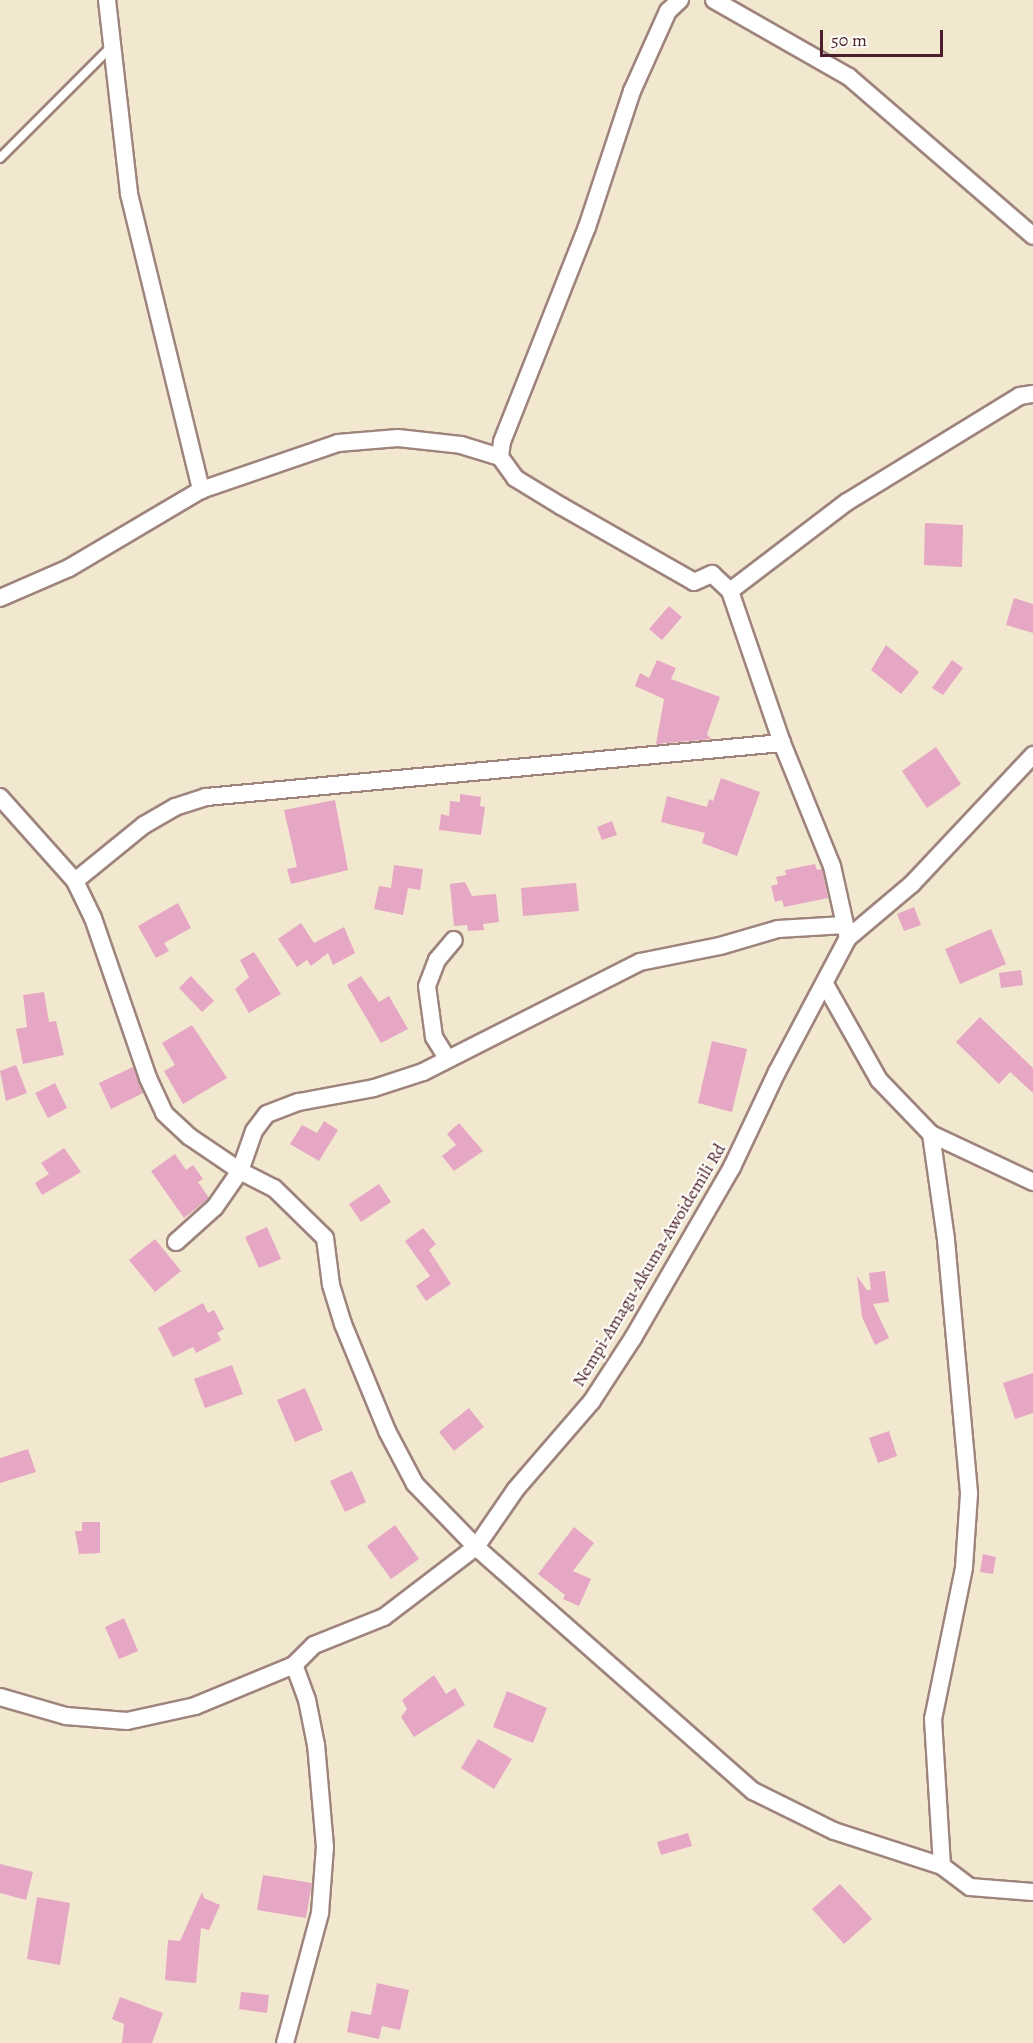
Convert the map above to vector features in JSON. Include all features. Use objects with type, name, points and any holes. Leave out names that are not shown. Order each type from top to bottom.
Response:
[{"type":"street","points":[[107,0],[129,194],[201,490]]},
{"type":"street","points":[[500,457],[502,442],[587,227],[632,91],[668,11],[680,0]]},
{"type":"street","points":[[714,0],[849,77],[1033,236]]},
{"type":"street","points":[[730,591],[847,502],[1020,396],[1033,394]]},
{"type":"street","points":[[0,598],[69,568],[201,490],[338,443],[398,438],[461,445],[500,457],[515,478],[533,489],[694,582],[711,574],[730,591],[782,744],[832,866],[847,931],[778,929],[720,946],[640,962],[423,1072],[374,1088],[328,1095],[267,1114],[254,1131],[240,1172],[215,1207],[176,1242]]},
{"type":"street","points":[[75,881],[144,825],[175,807],[206,797],[782,744]]},
{"type":"street","name":"Nempi-Amagu-Akuma-Awoidemili Rd","points":[[0,1697],[66,1716],[127,1721],[195,1706],[294,1665],[315,1645],[384,1617],[476,1547],[516,1489],[592,1401],[633,1338],[732,1167],[777,1072],[826,986],[847,931],[912,884],[1033,755]]},
{"type":"street","points":[[0,797],[75,881],[93,918],[148,1078],[164,1113],[190,1137],[240,1172],[274,1188],[325,1238],[331,1286],[343,1324],[387,1431],[415,1484],[476,1547],[753,1791],[834,1831],[942,1866],[970,1887],[1033,1892]]},
{"type":"street","points":[[447,1058],[434,1036],[427,986],[437,960],[454,940]]},
{"type":"street","points":[[826,986],[879,1080],[931,1134],[1033,1182]]},
{"type":"street","points":[[931,1134],[946,1240],[969,1494],[964,1568],[933,1719],[942,1866]]},
{"type":"street","points":[[285,2043],[320,1913],[325,1847],[316,1745],[308,1700],[294,1665]]},
{"type":"lane","points":[[0,158],[113,45]]},
{"type":"building","points":[[925,523],[963,525],[962,567],[924,565]]},
{"type":"building","points":[[1014,598],[1033,604],[1033,633],[1006,625]]},
{"type":"building","points":[[669,606],[682,617],[662,640],[649,629]]},
{"type":"building","points":[[886,645],[919,672],[901,694],[871,670]]},
{"type":"building","points":[[657,660],[676,668],[671,679],[720,697],[707,734],[711,739],[656,744],[664,699],[635,686],[640,673],[649,678]]},
{"type":"building","points":[[952,660],[963,668],[943,695],[932,688]]},
{"type":"building","points":[[936,747],[961,784],[927,808],[902,771]]},
{"type":"building","points":[[721,778],[760,792],[737,856],[702,843],[705,833],[661,822],[667,796],[707,807],[709,799],[713,801]]},
{"type":"building","points":[[460,794],[481,797],[480,806],[485,807],[481,835],[439,830],[441,814],[449,816],[450,801],[460,802]]},
{"type":"building","points":[[335,800],[348,870],[291,884],[287,869],[297,867],[284,810]]},
{"type":"building","points":[[612,821],[617,835],[602,840],[597,827]]},
{"type":"building","points":[[815,864],[817,870],[822,869],[828,898],[784,907],[782,900],[775,902],[771,886],[778,884],[776,877],[786,875],[785,870]]},
{"type":"building","points":[[394,865],[423,869],[420,890],[408,888],[403,915],[374,909],[379,886],[391,888]]},
{"type":"building","points":[[465,882],[472,896],[496,894],[499,922],[483,924],[484,930],[468,931],[467,925],[454,926],[450,884]]},
{"type":"building","points":[[576,883],[579,911],[523,916],[521,888]]},
{"type":"building","points":[[178,903],[191,928],[164,943],[169,951],[156,958],[138,926]]},
{"type":"building","points":[[914,907],[921,925],[904,931],[897,914]]},
{"type":"building","points":[[301,923],[314,943],[344,927],[355,953],[333,965],[328,953],[311,966],[307,960],[297,967],[278,939]]},
{"type":"building","points":[[991,929],[1006,964],[960,984],[945,949]]},
{"type":"building","points":[[254,952],[281,994],[249,1013],[235,989],[249,977],[240,960]]},
{"type":"building","points":[[1021,970],[1023,985],[1001,988],[999,973]]},
{"type":"building","points":[[191,976],[214,1001],[202,1012],[179,988]]},
{"type":"building","points":[[361,976],[379,1002],[389,996],[408,1029],[381,1043],[347,985]]},
{"type":"building","points":[[44,992],[49,1022],[56,1021],[64,1055],[23,1064],[16,1029],[27,1027],[23,995]]},
{"type":"building","points":[[980,1017],[1033,1068],[1033,1093],[1010,1072],[999,1084],[956,1042]]},
{"type":"building","points":[[192,1025],[227,1078],[183,1104],[164,1071],[175,1065],[162,1043]]},
{"type":"building","points":[[712,1041],[747,1049],[732,1112],[698,1103]]},
{"type":"building","points":[[16,1065],[27,1093],[6,1101],[0,1071]]},
{"type":"building","points":[[133,1067],[143,1093],[111,1109],[99,1083]]},
{"type":"building","points":[[55,1083],[67,1108],[48,1118],[35,1093]]},
{"type":"building","points":[[324,1121],[338,1130],[319,1161],[290,1144],[302,1125],[317,1133]]},
{"type":"building","points":[[459,1123],[483,1151],[454,1171],[442,1156],[456,1145],[447,1134]]},
{"type":"building","points":[[64,1148],[81,1172],[42,1195],[35,1183],[49,1174],[41,1163]]},
{"type":"building","points":[[175,1154],[186,1170],[193,1165],[203,1179],[198,1182],[209,1198],[184,1218],[151,1171]]},
{"type":"building","points":[[379,1184],[391,1202],[361,1222],[349,1204]]},
{"type":"building","points":[[267,1227],[281,1259],[259,1268],[245,1237]]},
{"type":"building","points":[[423,1228],[436,1244],[429,1250],[451,1284],[426,1301],[416,1286],[430,1276],[405,1241]]},
{"type":"building","points":[[155,1239],[181,1271],[155,1292],[129,1260]]},
{"type":"building","points":[[885,1271],[889,1302],[873,1304],[889,1338],[875,1345],[862,1317],[857,1276],[867,1290],[871,1290],[869,1273]]},
{"type":"building","points":[[203,1303],[208,1313],[214,1310],[224,1329],[217,1333],[221,1340],[196,1353],[193,1347],[173,1357],[158,1328]]},
{"type":"building","points":[[232,1365],[243,1394],[205,1408],[194,1379]]},
{"type":"building","points":[[1033,1373],[1033,1413],[1015,1419],[1003,1383]]},
{"type":"building","points":[[305,1388],[323,1430],[295,1442],[277,1400]]},
{"type":"building","points":[[469,1408],[484,1427],[454,1451],[439,1432]]},
{"type":"building","points":[[889,1431],[897,1456],[878,1463],[869,1438]]},
{"type":"building","points":[[28,1449],[36,1472],[0,1483],[0,1458]]},
{"type":"building","points":[[352,1471],[366,1502],[345,1512],[330,1481]]},
{"type":"building","points":[[82,1522],[100,1522],[100,1553],[79,1554],[75,1531],[82,1531]]},
{"type":"building","points":[[395,1525],[419,1559],[391,1579],[367,1546]]},
{"type":"building","points":[[574,1527],[594,1543],[573,1571],[591,1579],[579,1606],[563,1599],[565,1595],[538,1574]]},
{"type":"building","points":[[983,1554],[996,1557],[993,1574],[980,1572]]},
{"type":"building","points":[[124,1618],[138,1651],[119,1659],[105,1627]]},
{"type":"building","points":[[434,1675],[446,1694],[455,1688],[465,1705],[414,1737],[401,1717],[407,1709],[402,1700]]},
{"type":"building","points":[[507,1691],[547,1708],[533,1743],[493,1727]]},
{"type":"building","points":[[478,1739],[512,1759],[494,1789],[461,1768]]},
{"type":"building","points":[[688,1833],[692,1846],[661,1855],[657,1842]]},
{"type":"building","points":[[0,1864],[33,1872],[26,1900],[0,1893]]},
{"type":"building","points":[[263,1875],[312,1883],[306,1918],[257,1910]]},
{"type":"building","points":[[840,1884],[872,1919],[844,1944],[812,1909]]},
{"type":"building","points":[[202,1892],[204,1898],[220,1905],[209,1930],[201,1928],[196,1983],[165,1980],[168,1940],[180,1941]]},
{"type":"building","points":[[37,1897],[70,1903],[60,1965],[27,1959]]},
{"type":"building","points":[[377,1983],[409,1990],[400,2030],[382,2026],[379,2039],[347,2032],[351,2011],[371,2015]]},
{"type":"building","points":[[241,1992],[269,1995],[267,2013],[239,2009]]},
{"type":"building","points":[[120,1997],[163,2013],[152,2043],[122,2043],[124,2024],[112,2019]]}]
